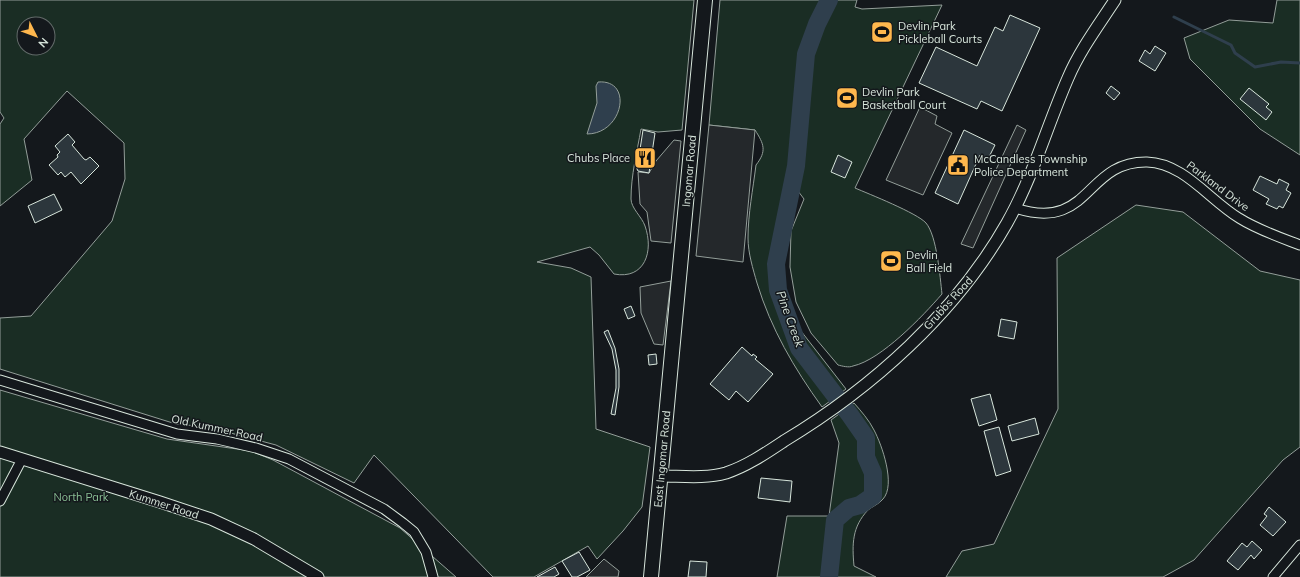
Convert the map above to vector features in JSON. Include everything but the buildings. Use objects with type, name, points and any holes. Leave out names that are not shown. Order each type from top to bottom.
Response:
[{"type":"main road","name":"Ingomar Road","points":[[673,342],[705,0]]},
{"type":"main road","name":"East Ingomar Road","points":[[651,577],[673,342]]},
{"type":"street","name":"Grubbs Road","points":[[660,476],[712,476],[736,469],[788,439],[849,396],[900,353],[949,303],[987,255],[1015,208],[1038,156],[1075,64],[1115,0]]},
{"type":"street","name":"Parkland Drive","points":[[1015,208],[1036,214],[1058,213],[1073,206],[1101,179],[1114,170],[1135,163],[1159,164],[1182,174],[1230,212],[1252,225],[1300,245]]},
{"type":"street","name":"Old Kummer Road","points":[[0,380],[177,434],[217,439],[256,448],[289,459],[384,509],[403,522],[414,532],[426,552],[434,577]]},
{"type":"street","name":"Kummer Road","points":[[0,452],[211,519],[254,539],[318,577]]},
{"type":"street","points":[[0,501],[22,459]]},
{"type":"street","points":[[1273,577],[1300,545]]},
{"type":"green space","points":[[0,0],[694,0],[682,130],[658,132],[641,129],[636,155],[632,181],[631,202],[644,223],[648,235],[647,254],[644,262],[640,268],[633,273],[625,275],[614,274],[599,255],[590,247],[537,262],[571,268],[591,277],[596,429],[650,447],[642,507],[623,531],[597,559],[588,546],[534,577],[493,577],[374,455],[354,483],[276,445],[208,427],[176,424],[0,369],[0,318],[31,316],[112,221],[125,179],[124,143],[67,91],[24,139],[32,180],[0,206],[0,124],[4,118],[0,112]]},
{"type":"green space","points":[[720,0],[857,0],[855,7],[862,9],[942,5],[855,188],[903,209],[926,223],[933,237],[939,267],[942,294],[913,325],[876,355],[851,367],[838,365],[811,333],[796,302],[790,267],[791,231],[804,199],[798,191],[779,244],[778,286],[794,322],[846,389],[822,407],[802,378],[776,332],[757,283],[751,261],[748,244],[748,229],[756,165],[762,156],[763,151],[760,139],[755,130],[709,125]]},
{"type":"green space","points":[[1277,0],[1300,0],[1300,155],[1260,129],[1190,59],[1184,38],[1229,20],[1273,23]]},
{"type":"green space","points":[[1136,205],[1183,212],[1260,271],[1300,280],[1300,447],[1283,460],[1194,560],[1163,577],[946,577],[962,551],[994,544],[1058,409],[1057,258]]},
{"type":"green space","name":"North Park","points":[[0,390],[167,439],[251,451],[273,460],[400,528],[456,577],[0,577]]},
{"type":"green space","points":[[854,403],[874,430],[884,455],[888,475],[887,493],[878,504],[868,510],[863,516],[856,529],[853,543],[854,566],[876,577],[777,577],[787,516],[829,516],[839,443],[831,420]]},
{"type":"shaded area","points":[[920,107],[937,116],[935,124],[952,133],[923,195],[886,180]]},
{"type":"shaded area","points":[[709,125],[755,130],[743,262],[696,256]]},
{"type":"shaded area","points":[[1017,125],[1026,130],[973,248],[961,244]]},
{"type":"shaded area","points":[[674,140],[681,141],[671,243],[651,241],[647,212],[640,204],[638,172],[649,173],[656,161]]},
{"type":"shaded area","points":[[671,281],[663,345],[654,344],[641,313],[640,287]]},
{"type":"shaded area","points":[[604,559],[619,571],[618,577],[586,577]]},
{"type":"water","points":[[598,82],[609,83],[617,89],[620,97],[620,107],[616,117],[609,125],[599,132],[587,134],[597,103],[596,86]]},
{"type":"waterway","name":"Pine Creek","points":[[829,0],[817,24],[806,54],[796,166],[776,264],[778,290],[799,348],[866,438],[866,457],[873,473],[873,496],[860,505],[849,508],[835,520],[829,577]]},
{"type":"waterway","points":[[1174,17],[1231,45],[1235,53],[1255,67],[1281,62],[1300,63]]},
{"type":"place","name":"Devlin Park Pickleball Courts","points":[[882,32]]},
{"type":"place","name":"Devlin Park Basketball Court","points":[[847,98]]},
{"type":"place","name":"Chubs Place","points":[[645,158]]},
{"type":"place","name":"McCandless Township Police Department","points":[[958,165]]},
{"type":"place","name":"Devlin Ball Field","points":[[891,261]]}]
